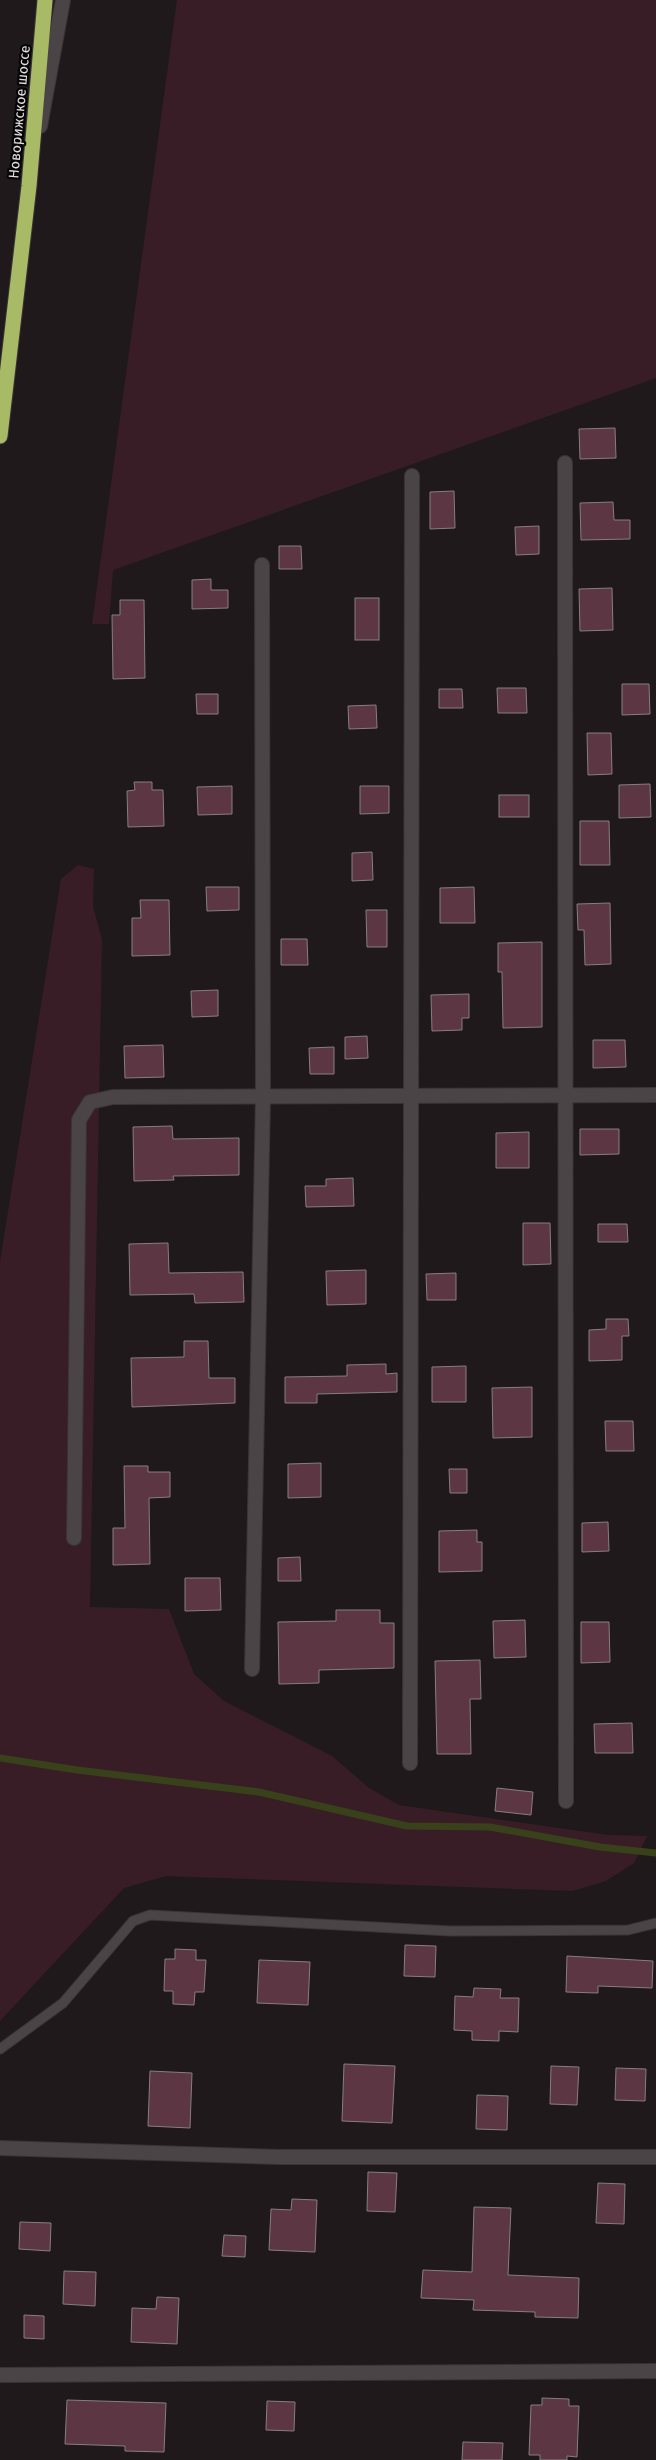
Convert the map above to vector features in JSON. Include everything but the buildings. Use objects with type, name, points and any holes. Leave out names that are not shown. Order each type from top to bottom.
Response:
[{"type":"highway","name":"Новорижское шоссе","points":[[0,436],[29,186],[45,0]]},
{"type":"street","points":[[29,186],[63,0]]},
{"type":"street","points":[[565,463],[566,1801]]},
{"type":"street","points":[[410,1763],[412,476]]},
{"type":"street","points":[[252,1669],[263,1096],[262,565]]},
{"type":"street","points":[[74,1538],[79,1120],[90,1102],[114,1097],[656,1095]]},
{"type":"street","points":[[0,2148],[279,2157],[656,2157]]},
{"type":"street","points":[[0,2375],[656,2371]]},
{"type":"lane","points":[[0,2049],[63,2003],[133,1921],[150,1915],[450,1931],[628,1930],[656,1924]]},
{"type":"shaded area","points":[[177,0],[656,0],[656,378],[113,570],[109,624],[92,624]]},
{"type":"shaded area","points":[[78,865],[94,869],[93,906],[102,940],[90,1607],[169,1609],[194,1674],[224,1701],[332,1756],[369,1788],[399,1805],[608,1835],[647,1836],[634,1863],[606,1881],[572,1891],[166,1876],[124,1888],[0,2021],[0,1262],[61,879]]},
{"type":"waterway","points":[[0,1758],[77,1770],[259,1792],[407,1826],[490,1827],[600,1847],[656,1853]]}]
